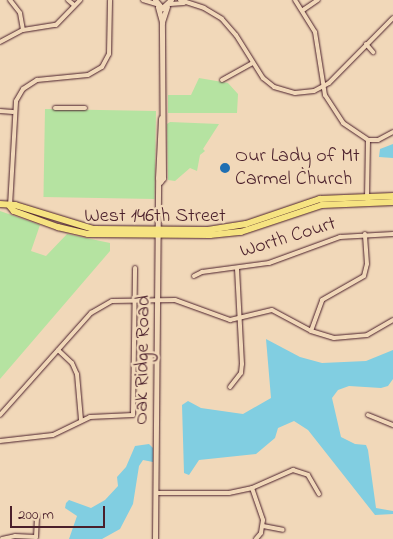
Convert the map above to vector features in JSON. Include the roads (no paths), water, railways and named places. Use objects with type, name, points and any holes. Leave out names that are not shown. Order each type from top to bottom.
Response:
[{"type":"main road","name":"West 146th Street","points":[[0,204],[10,206],[14,211],[82,233],[233,233],[315,206],[393,196]]},
{"type":"main road","name":"West 146th Street","points":[[367,199],[393,202]]},
{"type":"street","points":[[10,0],[20,13],[24,30]]},
{"type":"street","points":[[68,0],[74,5]]},
{"type":"street","points":[[0,42],[24,30],[56,26],[80,0]]},
{"type":"street","points":[[10,206],[13,112],[20,93],[36,80],[88,75],[102,67],[109,54],[110,0]]},
{"type":"street","points":[[143,0],[156,4],[186,2]]},
{"type":"street","points":[[180,0],[209,10],[225,22],[265,80],[282,90],[302,93],[322,88],[393,18]]},
{"type":"street","points":[[295,0],[303,10],[314,32],[322,88],[343,123],[368,140],[378,140],[393,132]]},
{"type":"street","points":[[303,10],[318,0]]},
{"type":"street","name":"Oak Ridge Road","points":[[155,539],[162,22],[156,4]]},
{"type":"street","name":"Oak Ridge Road","points":[[162,22],[169,4]]},
{"type":"street","points":[[366,44],[373,52]]},
{"type":"street","points":[[222,80],[252,63]]},
{"type":"street","points":[[55,108],[85,108]]},
{"type":"street","points":[[0,112],[13,112]]},
{"type":"street","points":[[367,199],[368,140]]},
{"type":"street","points":[[312,331],[324,298],[358,283],[364,276],[367,264],[365,234]]},
{"type":"street","name":"Worth Court","points":[[194,276],[202,272],[237,269],[269,263],[334,239],[365,234],[393,234]]},
{"type":"street","points":[[0,441],[53,435],[81,420],[133,415],[137,300],[135,268]]},
{"type":"street","points":[[230,387],[241,373],[242,364],[238,319],[237,269]]},
{"type":"street","points":[[0,415],[100,306],[112,301],[159,299],[199,307],[226,320],[238,319],[272,310],[325,336],[349,338],[367,335],[393,320]]},
{"type":"street","points":[[58,350],[76,370],[81,420]]},
{"type":"street","points":[[368,416],[393,425]]},
{"type":"street","points":[[156,493],[223,494],[252,488],[285,471],[296,470],[308,475],[319,494]]},
{"type":"street","points":[[252,488],[263,526],[256,539]]},
{"type":"street","points":[[2,539],[15,536],[36,538],[37,516]]},
{"type":"street","points":[[263,526],[283,530]]},
{"type":"water","points":[[393,144],[393,158],[379,157],[380,149]]},
{"type":"water","points":[[266,339],[300,357],[322,363],[366,361],[393,350],[393,379],[388,386],[381,388],[349,386],[338,390],[332,398],[341,437],[355,444],[366,445],[368,450],[376,508],[393,511],[393,514],[375,515],[308,430],[294,421],[278,428],[275,438],[256,454],[199,460],[189,475],[184,473],[182,405],[188,401],[201,408],[243,414],[271,398]]},
{"type":"water","points":[[149,444],[153,448],[153,462],[143,460],[139,466],[133,504],[120,529],[102,539],[69,539],[77,516],[65,508],[66,503],[69,500],[91,508],[105,500],[118,486],[117,477],[126,467],[135,446]]},
{"type":"place","name":"Our Lady of Mt Carmel Church","points":[[225,168]]}]
